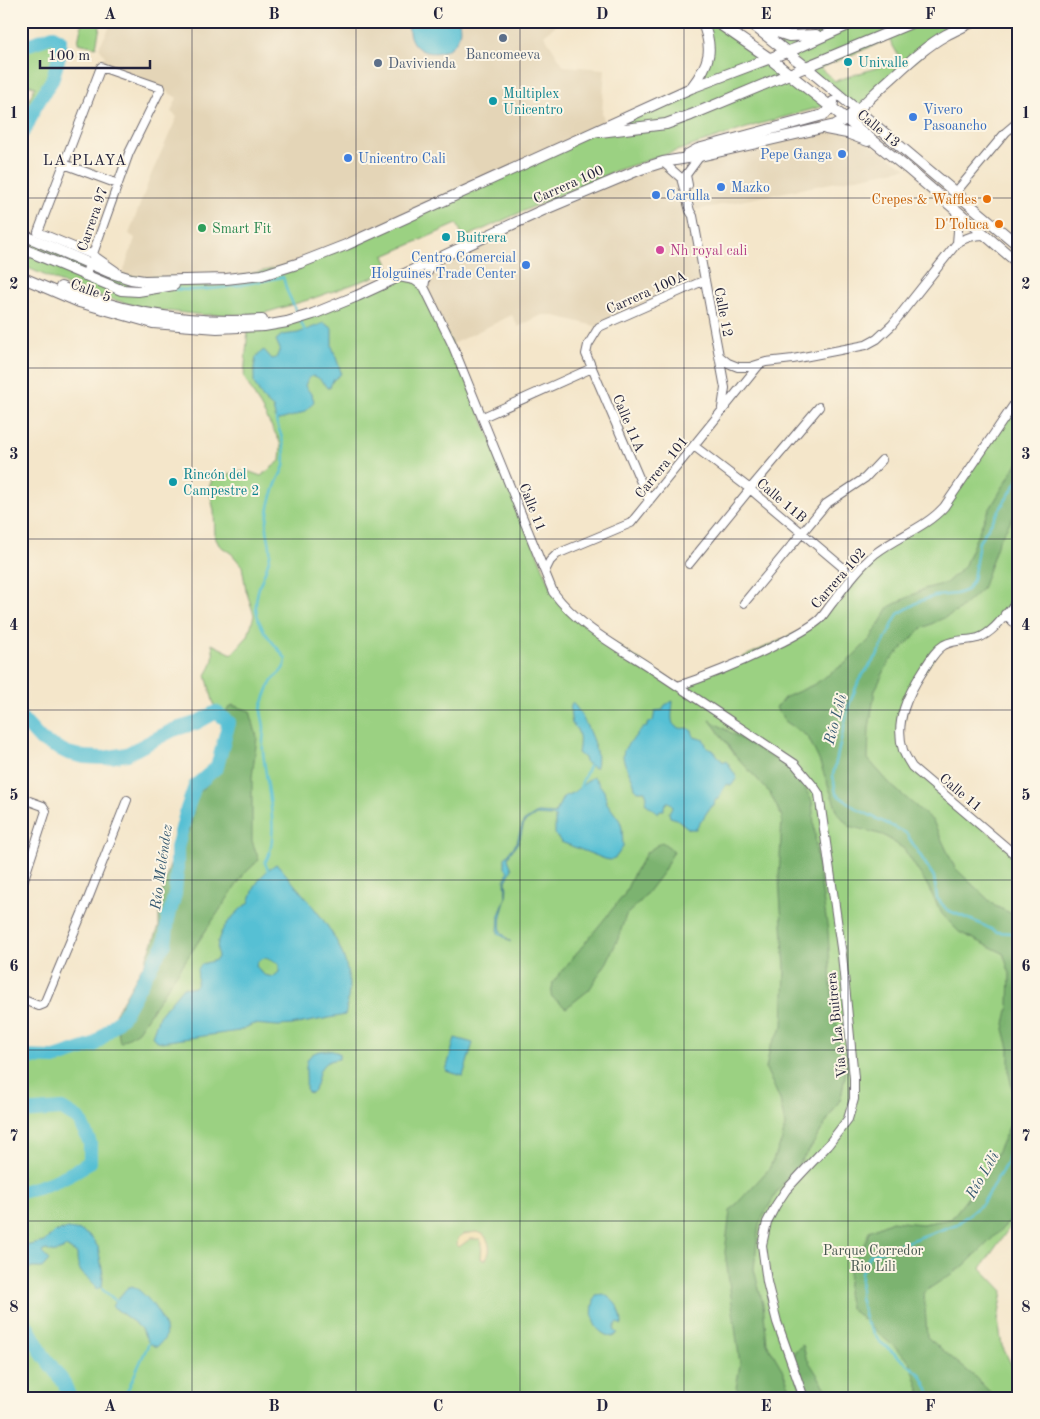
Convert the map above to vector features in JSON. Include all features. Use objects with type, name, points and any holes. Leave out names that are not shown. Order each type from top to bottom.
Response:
[{"type":"main road","points":[[691,88],[703,72],[710,50],[708,35],[702,21]]},
{"type":"main road","name":"Calle 13","points":[[715,21],[790,74],[882,148],[1019,264]]},
{"type":"main road","points":[[749,21],[774,32],[789,36],[807,37],[841,28]]},
{"type":"main road","name":"Calle 13","points":[[749,21],[1019,246]]},
{"type":"main road","points":[[21,248],[117,289],[130,291],[205,280],[262,275],[346,245],[691,88],[787,51],[857,21]]},
{"type":"main road","points":[[592,133],[666,124],[691,116],[916,21]]},
{"type":"main road","name":"Carrera 100","points":[[153,323],[217,328],[264,326],[288,322],[313,314],[370,290],[617,178],[663,162],[700,156],[825,128],[846,119],[886,83],[945,35],[974,21]]},
{"type":"main road","points":[[679,159],[698,150],[823,115],[832,108],[833,90]]},
{"type":"main road","points":[[825,128],[853,135],[882,148]]},
{"type":"main road","name":"Calle 5","points":[[21,234],[91,259],[122,276],[144,281],[205,280]]},
{"type":"main road","points":[[21,269],[72,291],[119,307],[155,316],[182,318],[264,320],[312,307],[356,290],[370,290]]},
{"type":"main road","name":"Calle 5","points":[[21,277],[78,302],[153,323]]},
{"type":"street","name":"Carrera 97","points":[[64,164],[101,67],[161,88],[129,153],[85,276]]},
{"type":"street","points":[[956,192],[1006,132],[1019,120]]},
{"type":"street","name":"Calle 12","points":[[693,216],[695,210],[686,176],[700,156]]},
{"type":"street","name":"Calle 12","points":[[663,162],[681,178],[690,212],[693,216],[725,388],[721,413]]},
{"type":"street","points":[[91,259],[38,232],[64,164],[118,184]]},
{"type":"street","points":[[956,211],[957,243]]},
{"type":"street","points":[[719,356],[728,363],[738,367],[750,367],[866,345],[877,340],[892,325],[957,243],[976,235],[984,235]]},
{"type":"street","points":[[398,277],[414,280],[424,288],[426,276],[434,260]]},
{"type":"street","name":"Carrera 100A","points":[[586,354],[588,346],[599,327],[705,280]]},
{"type":"street","name":"Calle 11","points":[[424,288],[452,344],[483,417],[553,592],[576,618],[604,639],[678,686]]},
{"type":"street","name":"Calle 11A","points":[[586,354],[649,501]]},
{"type":"street","name":"Carrera 101","points":[[557,554],[631,523],[760,364]]},
{"type":"street","points":[[483,417],[592,368]]},
{"type":"street","name":"Carrera 102","points":[[678,686],[723,670],[806,629],[820,618],[852,576],[874,554],[888,544],[923,526],[937,515],[1019,397]]},
{"type":"street","points":[[689,564],[819,407]]},
{"type":"street","name":"Calle 11B","points":[[694,446],[750,489],[852,576]]},
{"type":"street","points":[[744,603],[826,504],[865,478],[882,460]]},
{"type":"street","points":[[536,549],[546,554],[557,554]]},
{"type":"street","points":[[545,571],[550,561],[557,554]]},
{"type":"street","points":[[1019,599],[1005,614],[1019,627]]},
{"type":"street","name":"Calle 11","points":[[1005,614],[980,638],[954,641],[933,655],[912,688],[900,720],[900,736],[903,751],[912,767],[1019,858]]},
{"type":"street","name":"Vía a La Buitrera","points":[[678,686],[795,764],[815,788],[821,802],[842,956],[854,1078],[854,1099],[848,1119],[828,1146],[786,1190],[776,1205],[767,1222],[762,1245],[767,1282],[778,1322],[804,1398]]},
{"type":"street","points":[[21,798],[45,808],[46,812],[22,886]]},
{"type":"street","points":[[21,999],[39,1006],[44,1004],[127,800]]},
{"type":"shaded area","name":"Unicentro Cali","points":[[113,21],[561,21],[544,35],[564,66],[605,69],[602,113],[606,127],[346,245],[262,275],[122,276],[135,238],[129,234],[151,175],[177,117],[171,112],[177,98],[161,88],[101,67],[105,56],[99,47]]},
{"type":"shaded area","points":[[750,21],[857,21],[807,37]]},
{"type":"shaded area","points":[[825,128],[859,137],[907,168],[695,210],[686,176],[700,156]]},
{"type":"shaded area","name":"Centro Comercial Holguines Trade Center","points":[[663,162],[681,178],[705,280],[599,327],[551,315],[542,315],[518,327],[512,315],[452,344],[415,269]]},
{"type":"green space","points":[[82,21],[101,21],[96,47],[78,43]]},
{"type":"green space","points":[[702,21],[715,21],[828,105],[756,125],[615,171],[464,238],[457,224],[384,256],[391,271],[261,314],[203,315],[148,309],[65,284],[21,265],[21,234],[122,276],[226,279],[300,263],[691,88],[708,61]]},
{"type":"green space","points":[[750,21],[807,37],[857,21],[974,21],[945,35],[857,110]],"holes":[[[889,39],[901,60],[835,81],[820,68]]]},
{"type":"green space","points":[[53,36],[60,40],[59,57],[52,80],[21,134],[21,117],[35,87],[21,81],[21,47]]},
{"type":"green space","name":"Parque Corredor Rio Lili","points":[[415,269],[452,344],[553,592],[576,618],[678,686],[806,629],[874,554],[937,515],[1019,397],[1019,599],[980,638],[944,645],[912,688],[900,736],[912,767],[1019,858],[1019,1214],[981,1268],[1003,1291],[998,1320],[1002,1346],[1016,1374],[1019,1374],[1019,1398],[21,1398],[21,1057],[55,1058],[94,1045],[123,1016],[150,967],[177,871],[177,848],[195,786],[217,767],[229,722],[216,712],[206,675],[213,660],[212,644],[232,654],[248,636],[254,615],[246,590],[242,566],[232,554],[219,545],[215,537],[214,511],[209,488],[213,477],[247,471],[261,476],[280,461],[281,446],[279,440],[244,377],[248,328],[287,322]]},
{"type":"green space","name":"Parque Corredor Rio Lili","points":[[1019,460],[1019,508],[999,540],[982,589],[958,611],[921,629],[889,662],[875,690],[869,728],[868,759],[892,786],[933,821],[955,868],[995,906],[1019,917],[1019,1209],[1013,1218],[965,1265],[924,1292],[927,1337],[975,1377],[996,1398],[922,1398],[910,1361],[850,1308],[847,1293],[850,1265],[866,1241],[869,1231],[892,1221],[922,1224],[951,1219],[989,1170],[1011,1123],[1014,1097],[1009,1074],[1009,1048],[1004,1029],[1009,1005],[1010,974],[1003,953],[959,932],[942,914],[926,883],[904,849],[883,835],[849,826],[838,813],[819,760],[808,737],[785,721],[776,708],[784,698],[815,684],[847,662],[871,638],[889,607],[924,589],[946,583],[964,567],[985,517]]},
{"type":"green space","points":[[232,705],[250,711],[257,737],[252,777],[252,841],[259,860],[244,874],[138,1031],[120,1043],[115,1014],[145,962],[159,927],[159,902],[170,865],[190,829],[196,796],[215,776],[223,760],[231,718],[226,711]]},
{"type":"green space","points":[[710,720],[796,772],[812,801],[817,859],[828,931],[831,986],[835,1017],[846,1070],[841,1098],[810,1149],[778,1190],[759,1224],[754,1269],[763,1304],[767,1343],[782,1369],[794,1398],[746,1398],[736,1388],[740,1364],[725,1252],[730,1211],[769,1169],[782,1140],[785,1125],[780,1100],[766,1069],[770,1047],[783,1026],[785,969],[779,879],[782,817],[770,793],[735,755]]},
{"type":"green space","points":[[662,842],[674,851],[663,872],[640,902],[626,915],[618,939],[607,962],[589,990],[566,1008],[551,996],[553,982],[624,895],[634,873],[647,852]]},
{"type":"green space","points":[[803,1345],[806,1357],[832,1398],[804,1398],[791,1362],[795,1351]]},
{"type":"sand","points":[[476,1232],[483,1234],[489,1243],[489,1254],[485,1260],[481,1259],[482,1244],[480,1239],[470,1239],[459,1247],[457,1245],[458,1238],[464,1234]]},
{"type":"water","points":[[409,21],[459,21],[459,34],[454,44],[446,50],[435,53],[425,51],[416,46],[410,36]]},
{"type":"water","points":[[324,323],[332,328],[332,346],[341,372],[340,375],[327,388],[318,378],[312,376],[305,386],[314,401],[310,406],[302,413],[276,421],[273,408],[263,399],[254,383],[256,358],[264,350],[272,359],[276,358],[280,349],[276,340],[282,335],[298,333]]},
{"type":"water","points":[[673,701],[672,721],[674,725],[688,728],[692,731],[694,737],[704,740],[707,748],[714,751],[722,761],[727,762],[737,778],[731,786],[728,784],[725,786],[718,799],[715,800],[714,805],[711,806],[696,829],[689,829],[677,819],[670,817],[669,812],[673,806],[669,802],[664,806],[664,810],[660,810],[658,813],[645,803],[647,797],[645,791],[638,791],[635,788],[623,758],[627,746],[640,730],[647,727],[647,724],[653,721],[655,711],[663,710],[665,705]]},
{"type":"water","points":[[572,703],[583,718],[595,746],[597,761],[594,768],[585,762],[584,758],[578,753],[579,737],[577,730],[572,724],[570,711]]},
{"type":"water","points":[[594,777],[604,791],[607,803],[620,821],[622,828],[623,847],[616,857],[610,860],[605,859],[561,842],[555,834],[555,817],[536,815],[524,823],[519,841],[509,855],[508,859],[512,869],[506,881],[506,897],[505,880],[508,871],[505,868],[505,858],[517,842],[523,822],[537,813],[555,814],[563,797],[574,792]]},
{"type":"water","points":[[276,864],[318,913],[339,947],[346,965],[349,984],[345,1015],[292,1025],[253,1024],[239,1031],[161,1042],[155,1040],[152,1036],[159,1016],[183,987],[194,987],[197,981],[197,970],[202,964],[216,960],[218,957],[218,941],[223,930],[229,921],[249,903],[258,881],[265,872]],"holes":[[[266,958],[279,964],[279,972],[273,977],[264,975],[256,966],[257,962]]]},
{"type":"water","points":[[505,900],[500,925],[501,932],[511,942],[498,933],[499,915]]},
{"type":"water","points":[[455,1038],[473,1043],[463,1076],[446,1071]]},
{"type":"water","points":[[329,1050],[339,1053],[339,1059],[332,1060],[323,1066],[314,1090],[311,1093],[308,1092],[306,1090],[306,1069],[309,1058],[319,1051]]},
{"type":"water","points":[[68,1229],[81,1231],[91,1237],[98,1247],[103,1274],[102,1289],[100,1287],[96,1290],[94,1284],[83,1275],[78,1264],[77,1254],[66,1247],[54,1252],[43,1251],[42,1253],[49,1260],[42,1268],[29,1268],[21,1272],[21,1247],[44,1242],[54,1232]]},
{"type":"water","points":[[132,1286],[143,1294],[155,1308],[164,1324],[165,1338],[157,1347],[149,1343],[136,1324],[112,1306],[126,1289]]},
{"type":"water","points":[[603,1294],[615,1303],[621,1315],[622,1325],[616,1324],[614,1330],[618,1333],[612,1337],[600,1331],[592,1314],[596,1295]]},
{"type":"waterway","name":"Río Meléndez","points":[[21,47],[53,36],[60,40],[59,57],[52,80],[21,134]]},
{"type":"waterway","points":[[174,289],[215,289],[283,277],[298,315]]},
{"type":"waterway","points":[[300,320],[305,331]]},
{"type":"waterway","points":[[268,870],[265,863],[270,852],[272,824],[264,763],[264,728],[261,709],[271,683],[283,669],[286,659],[263,630],[257,615],[256,600],[270,555],[267,529],[269,508],[285,460],[283,443],[276,421],[277,418]]},
{"type":"waterway","name":"Río Lili","points":[[1019,479],[979,542],[973,580],[967,590],[920,601],[898,614],[877,656],[859,680],[849,705],[833,775],[836,794],[857,809],[906,833],[934,877],[937,898],[947,910],[997,932],[1019,935]]},
{"type":"waterway","name":"Río Meléndez","points":[[21,718],[41,740],[68,753],[84,757],[104,758],[127,754],[173,730],[196,723],[216,712],[229,722],[217,767],[195,786],[187,809],[177,848],[175,894],[168,919],[165,944],[123,1016],[94,1045],[55,1058],[21,1057]]},
{"type":"waterway","points":[[580,787],[589,766]]},
{"type":"waterway","name":"Río Lili","points":[[932,1398],[921,1375],[879,1341],[866,1322],[860,1297],[861,1273],[870,1255],[957,1224],[982,1204],[1006,1164],[1019,1106]]},
{"type":"waterway","name":"Río Meléndez","points":[[21,1112],[62,1109],[80,1120],[90,1143],[90,1162],[57,1180],[21,1192]]},
{"type":"waterway","points":[[102,1289],[116,1301]]},
{"type":"waterway","name":"Río Meléndez","points":[[21,1321],[26,1324],[43,1355],[64,1383],[70,1398]]},
{"type":"waterway","points":[[124,1398],[149,1343]]},
{"type":"place","name":"Bancomeeva","points":[[503,38]]},
{"type":"place","name":"Univalle","points":[[848,62]]},
{"type":"place","name":"Davivienda","points":[[378,63]]},
{"type":"place","name":"Multiplex Unicentro","points":[[493,101]]},
{"type":"place","name":"Vivero Pasoancho","points":[[913,117]]},
{"type":"place","name":"Pepe Ganga","points":[[842,154]]},
{"type":"place","name":"Unicentro Cali","points":[[348,158]]},
{"type":"place","name":"Mazko","points":[[721,187]]},
{"type":"place","name":"Carulla","points":[[656,195]]},
{"type":"place","name":"Crepes & Waffles","points":[[987,199]]},
{"type":"place","name":"D'Toluca","points":[[999,224]]},
{"type":"place","name":"Smart Fit","points":[[202,228]]},
{"type":"place","name":"Buitrera","points":[[446,237]]},
{"type":"place","name":"Nh royal cali","points":[[660,250]]},
{"type":"place","name":"Centro Comercial Holguines Trade Center","points":[[526,265]]},
{"type":"place","name":"Rincón del Campestre 2","points":[[173,482]]},
{"type":"district","name":"LA PLAYA","points":[[85,160]]}]
